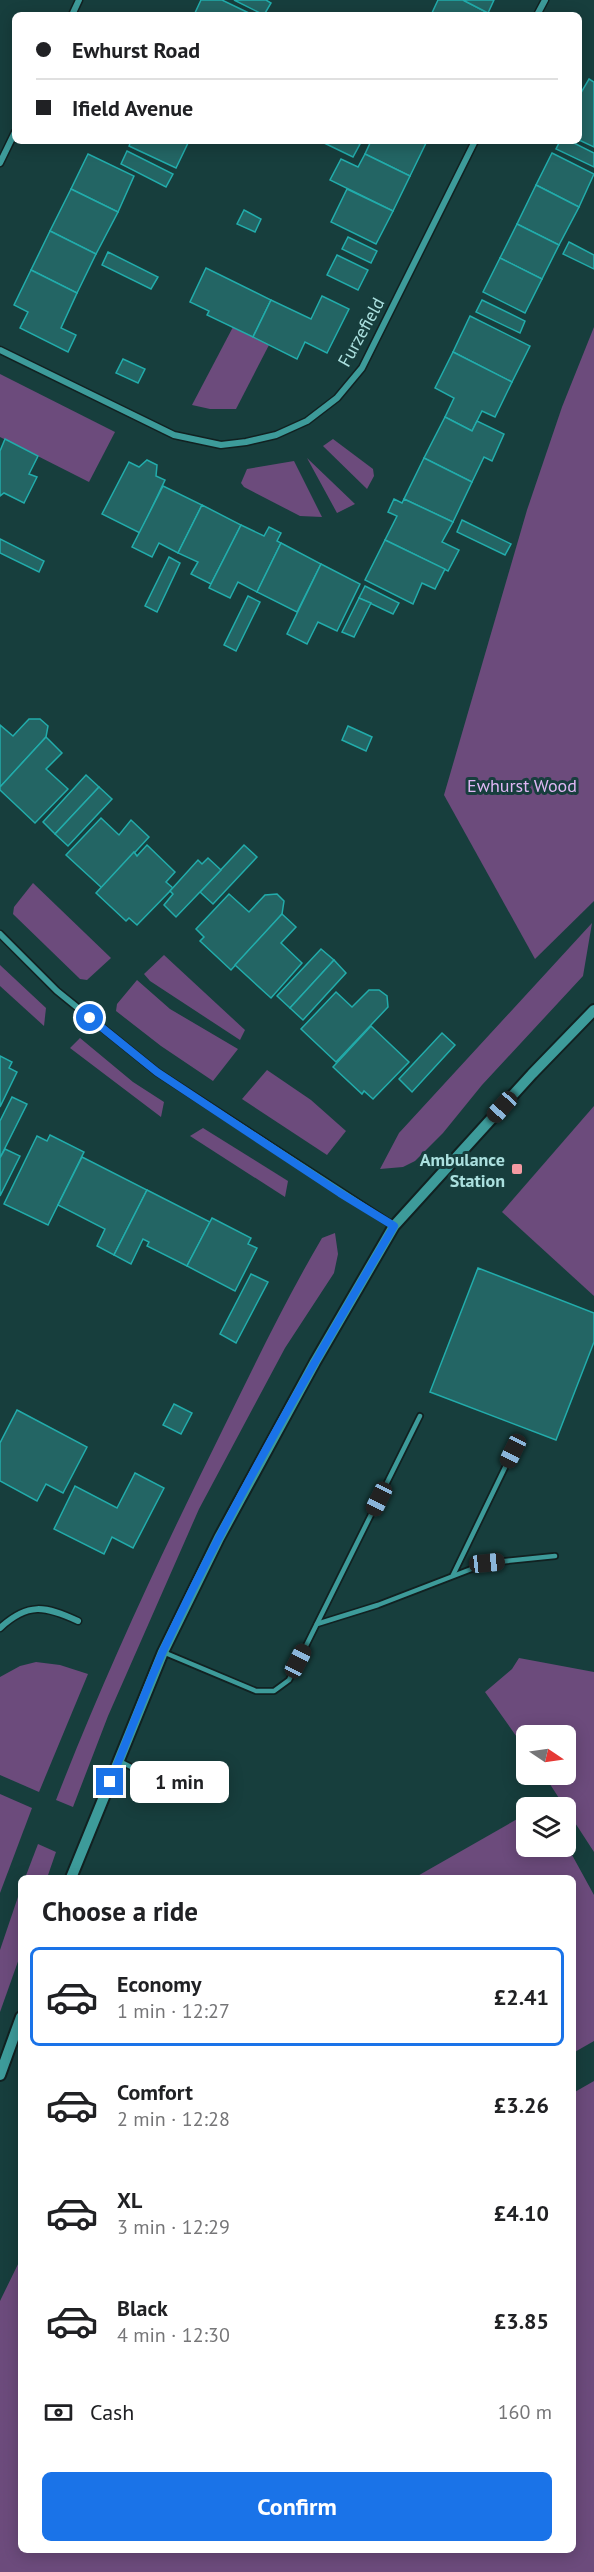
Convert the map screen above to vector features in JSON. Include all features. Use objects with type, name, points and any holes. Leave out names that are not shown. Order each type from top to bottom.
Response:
[{"type":"street","points":[[0,163],[12,138]]},
{"type":"street","name":"Furzefield","points":[[0,350],[174,435],[221,445],[276,435],[307,421],[337,398],[362,368],[474,144]]},
{"type":"street","points":[[0,934],[57,991],[157,1072],[394,1226]]},
{"type":"street","points":[[72,1875],[163,1652],[219,1538],[315,1362],[394,1226],[532,1074],[594,1010]]},
{"type":"street","points":[[0,1628],[15,1614],[37,1609],[55,1611],[78,1621]]},
{"type":"street","points":[[0,2075],[18,2025]]},
{"type":"lane","points":[[163,1652],[256,1691],[274,1691],[289,1680],[420,1416]]},
{"type":"lane","points":[[453,1575],[513,1451]]},
{"type":"lane","points":[[317,1624],[378,1605],[487,1563],[555,1556]]},
{"type":"lane","points":[[119,1761],[178,1790]]},
{"type":"green space","points":[[233,327],[269,345],[236,409],[210,409],[192,405]]},
{"type":"green space","name":"Ewhurst Wood","points":[[594,327],[594,901],[535,959],[444,795],[527,510],[562,407]]},
{"type":"green space","points":[[0,374],[115,432],[89,482],[0,437]]},
{"type":"green space","points":[[333,439],[373,469],[374,476],[367,489],[323,446]]},
{"type":"green space","points":[[307,458],[355,504],[337,513]]},
{"type":"green space","points":[[294,461],[322,517],[300,516],[244,487],[241,483],[247,469]]},
{"type":"green space","points":[[33,883],[111,958],[87,980],[80,979],[13,914],[14,907]]},
{"type":"green space","points":[[592,923],[583,976],[482,1085],[443,1133],[415,1161],[403,1167],[380,1169],[399,1133]]},
{"type":"green space","points":[[164,955],[245,1030],[240,1040],[150,981],[144,974]]},
{"type":"green space","points":[[0,965],[46,1008],[44,1026],[0,986]]},
{"type":"green space","points":[[137,980],[170,1009],[238,1049],[213,1081],[161,1046],[116,1011],[117,1004]]},
{"type":"green space","points":[[80,1038],[133,1082],[164,1102],[161,1117],[70,1048]]},
{"type":"green space","points":[[267,1070],[311,1100],[346,1131],[327,1155],[242,1099]]},
{"type":"green space","points":[[594,1106],[594,1296],[502,1212]]},
{"type":"green space","points":[[203,1128],[288,1181],[285,1197],[190,1136]]},
{"type":"green space","points":[[335,1233],[338,1254],[334,1273],[285,1348],[199,1509],[108,1716],[73,1807],[56,1800],[135,1614],[246,1382],[322,1238]]},
{"type":"green space","points":[[519,1658],[594,1672],[594,1852],[576,1824],[576,1797],[558,1797],[550,1785],[576,1785],[576,1725],[516,1725],[516,1736],[485,1692],[512,1669]]},
{"type":"green space","points":[[36,1662],[60,1665],[88,1674],[39,1792],[0,1775],[0,1677],[20,1666]]},
{"type":"green space","points":[[0,1794],[32,1808],[0,1893]]},
{"type":"green space","points":[[516,1820],[516,1857],[573,1857],[594,1895],[594,2041],[576,2051],[576,1875],[419,1875]]},
{"type":"green space","points":[[38,1844],[56,1852],[48,1875],[26,1875]]},
{"type":"green space","points":[[18,1897],[18,1961],[0,2012],[0,1950]]},
{"type":"green space","points":[[594,2081],[594,2572],[0,2572],[0,2301],[18,2264],[18,2553],[576,2553],[576,2091]]},
{"type":"building","points":[[201,0],[222,0],[247,12],[195,12]]},
{"type":"building","points":[[234,0],[266,0],[271,3],[266,12],[258,12]]},
{"type":"building","points":[[438,0],[463,0],[486,12],[432,12]]},
{"type":"building","points":[[463,0],[494,0],[488,12]]},
{"type":"building","points":[[589,79],[594,82],[594,147],[582,141],[582,91]]},
{"type":"building","points":[[130,144],[188,144],[176,168],[129,146]]},
{"type":"building","points":[[326,144],[360,144],[353,157]]},
{"type":"building","points":[[370,144],[426,144],[410,176],[365,154]]},
{"type":"building","points":[[558,144],[576,144],[594,153],[594,167],[556,149]]},
{"type":"building","points":[[127,151],[173,174],[166,187],[121,164]]},
{"type":"building","points":[[552,153],[594,174],[579,207],[536,185]]},
{"type":"building","points":[[88,154],[134,176],[118,212],[71,189]]},
{"type":"building","points":[[365,154],[410,176],[393,211],[330,180],[341,159],[358,167]]},
{"type":"building","points":[[536,185],[579,207],[559,245],[517,224]]},
{"type":"building","points":[[71,189],[118,212],[96,254],[50,231]]},
{"type":"building","points":[[347,189],[393,211],[376,244],[331,222]]},
{"type":"building","points":[[244,210],[261,219],[255,232],[237,224]]},
{"type":"building","points":[[517,224],[559,245],[542,279],[500,258]]},
{"type":"building","points":[[50,231],[96,254],[77,293],[31,270]]},
{"type":"building","points":[[348,237],[377,251],[371,263],[342,249]]},
{"type":"building","points":[[569,242],[594,255],[594,269],[563,254]]},
{"type":"building","points":[[108,252],[158,277],[151,289],[102,265]]},
{"type":"building","points":[[337,255],[368,270],[358,290],[327,275]]},
{"type":"building","points":[[500,258],[542,279],[525,313],[483,292]]},
{"type":"building","points":[[206,268],[271,300],[253,337],[207,315],[209,311],[190,302]]},
{"type":"building","points":[[31,270],[77,293],[61,328],[76,335],[68,352],[20,328],[28,312],[14,305]]},
{"type":"building","points":[[322,296],[349,309],[327,353],[305,342],[297,359],[253,337],[271,300],[311,319]]},
{"type":"building","points":[[482,300],[525,321],[520,333],[476,312]]},
{"type":"building","points":[[470,316],[530,346],[512,382],[453,352]]},
{"type":"building","points":[[453,352],[512,382],[495,417],[482,411],[472,431],[445,417],[454,398],[435,388]]},
{"type":"building","points":[[123,359],[145,369],[138,383],[116,373]]},
{"type":"building","points":[[445,417],[472,431],[477,421],[504,434],[492,461],[484,457],[472,482],[424,458]]},
{"type":"building","points":[[5,439],[38,456],[29,474],[37,477],[24,503],[4,493],[0,496],[0,451]]},
{"type":"building","points":[[424,458],[472,482],[453,522],[404,499]]},
{"type":"building","points":[[147,460],[157,465],[156,476],[165,480],[140,533],[102,514],[129,462],[139,467]]},
{"type":"building","points":[[163,486],[202,505],[178,553],[159,543],[152,557],[132,547]]},
{"type":"building","points":[[394,499],[402,503],[404,499],[453,522],[442,542],[459,550],[448,571],[385,540],[397,516],[388,512]]},
{"type":"building","points":[[202,505],[241,525],[211,584],[191,574],[198,562],[178,553]]},
{"type":"building","points":[[462,520],[511,544],[505,555],[457,532]]},
{"type":"building","points":[[241,525],[264,536],[269,527],[281,533],[277,541],[281,543],[257,592],[238,582],[230,598],[209,588]]},
{"type":"building","points":[[0,539],[44,561],[39,572],[0,553]]},
{"type":"building","points":[[385,540],[445,569],[435,589],[422,583],[413,604],[365,580]]},
{"type":"building","points":[[281,543],[321,564],[297,612],[257,592]]},
{"type":"building","points":[[169,557],[180,563],[157,612],[145,606]]},
{"type":"building","points":[[321,564],[360,584],[337,631],[318,622],[307,644],[287,634]]},
{"type":"building","points":[[365,586],[399,603],[393,614],[359,598]]},
{"type":"building","points":[[248,596],[260,602],[236,651],[224,645]]},
{"type":"building","points":[[359,598],[371,603],[354,637],[342,632]]},
{"type":"building","points":[[29,719],[40,719],[48,726],[46,737],[0,787],[0,725],[13,736]]},
{"type":"building","points":[[348,726],[372,737],[366,751],[342,740]]},
{"type":"building","points":[[46,737],[62,753],[46,769],[68,789],[35,823],[0,790],[0,787]]},
{"type":"building","points":[[86,775],[99,787],[55,834],[43,822]]},
{"type":"building","points":[[99,787],[112,799],[68,846],[55,834]]},
{"type":"building","points":[[101,818],[119,835],[131,820],[149,837],[102,888],[66,855]]},
{"type":"building","points":[[147,845],[175,872],[166,882],[173,888],[137,925],[129,918],[126,921],[96,893],[134,852],[137,856]]},
{"type":"building","points":[[244,845],[257,857],[213,904],[200,892]]},
{"type":"building","points":[[208,858],[221,870],[176,917],[164,905],[173,894],[170,891],[198,860],[202,864]]},
{"type":"building","points":[[229,894],[249,912],[265,895],[277,894],[284,901],[282,914],[231,970],[200,941],[204,937],[196,929]]},
{"type":"building","points":[[282,914],[296,927],[281,943],[302,963],[271,998],[235,965]]},
{"type":"building","points":[[321,949],[334,960],[290,1008],[277,996]]},
{"type":"building","points":[[334,960],[346,973],[303,1020],[290,1008]]},
{"type":"building","points":[[369,990],[379,990],[387,996],[388,1007],[336,1062],[301,1029],[336,992],[352,1007]]},
{"type":"building","points":[[371,1026],[409,1062],[373,1099],[364,1091],[362,1094],[333,1067]]},
{"type":"building","points":[[442,1033],[455,1045],[412,1092],[399,1079]]},
{"type":"building","points":[[0,1056],[12,1062],[9,1068],[17,1072],[0,1107]]},
{"type":"building","points":[[12,1097],[27,1104],[0,1158],[0,1121]]},
{"type":"building","points":[[50,1135],[84,1152],[48,1225],[4,1204],[37,1136],[47,1141]]},
{"type":"building","points":[[5,1149],[20,1156],[0,1196],[0,1158]]},
{"type":"building","points":[[82,1157],[147,1190],[114,1255],[97,1246],[105,1229],[58,1205]]},
{"type":"building","points":[[147,1190],[210,1222],[187,1266],[147,1246],[149,1242],[143,1239],[131,1264],[114,1255]]},
{"type":"building","points":[[212,1218],[251,1238],[248,1244],[257,1248],[235,1291],[187,1266]]},
{"type":"building","points":[[478,1268],[594,1313],[594,1342],[556,1440],[430,1392]]},
{"type":"building","points":[[251,1274],[268,1282],[236,1343],[220,1334]]},
{"type":"building","points":[[174,1404],[192,1413],[181,1434],[163,1425]]},
{"type":"building","points":[[17,1410],[87,1447],[63,1493],[46,1484],[37,1501],[0,1481],[0,1443]]},
{"type":"building","points":[[135,1473],[164,1488],[133,1548],[112,1537],[104,1554],[54,1529],[75,1486],[117,1508]]},
{"type":"place","name":"Ambulance Station","points":[[517,1169]]},
{"type":"route","points":[[90,1018],[157,1072],[394,1226],[315,1362],[219,1538],[163,1652],[110,1782]]}]
